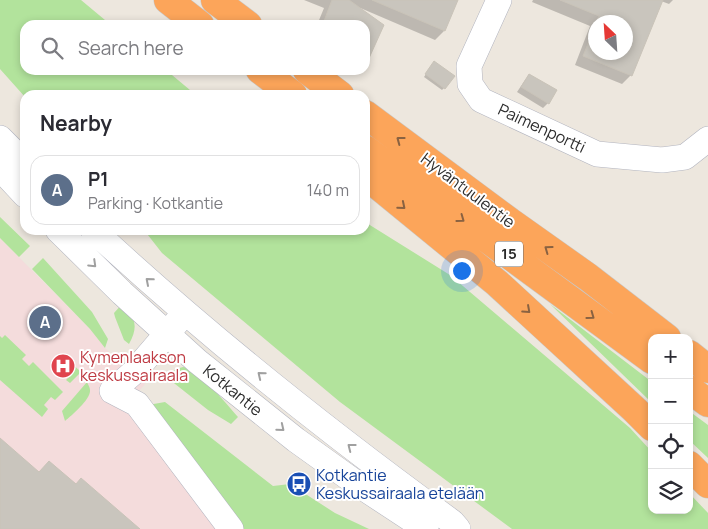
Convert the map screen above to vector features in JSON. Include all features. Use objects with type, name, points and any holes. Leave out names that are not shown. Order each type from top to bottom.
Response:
[{"type":"highway","points":[[215,0],[241,20]]},
{"type":"highway","points":[[252,75],[269,90]]},
{"type":"highway","points":[[267,75],[286,90]]},
{"type":"highway","points":[[314,75],[333,90]]},
{"type":"highway","name":"Hyväntuulentie","points":[[370,118],[588,277],[662,334]]},
{"type":"highway","name":"Hyväntuulentie","points":[[370,153],[648,357]]},
{"type":"highway","points":[[370,179],[497,283],[649,424]]},
{"type":"highway","points":[[693,357],[708,368]]},
{"type":"highway","points":[[693,392],[708,403]]},
{"type":"highway","points":[[693,469],[708,484]]},
{"type":"street","name":"Paimenportti","points":[[499,0],[469,66],[470,84],[481,100],[597,154],[662,160],[685,156],[708,139]]},
{"type":"street","points":[[0,138],[20,158]]},
{"type":"street","points":[[0,168],[20,190]]},
{"type":"street","name":"Kotkantie","points":[[63,235],[122,293],[197,361],[296,440],[356,483],[426,529]]},
{"type":"street","name":"Kotkantie","points":[[98,235],[218,341],[390,477],[452,522],[458,529]]},
{"type":"street","points":[[186,313],[134,372],[112,391],[137,404],[231,529]]},
{"type":"shaded area","name":"Kymenlaakson keskussairaala","points":[[0,238],[93,332],[105,348],[145,384],[138,392],[242,529],[0,529]]},
{"type":"green space","points":[[0,0],[81,0],[105,20],[20,20],[20,75],[172,75],[190,90],[20,91],[0,69]]},
{"type":"green space","points":[[0,217],[30,246],[19,257],[0,238]]},
{"type":"green space","points":[[370,225],[450,275],[630,428],[648,448],[648,514],[693,514],[693,497],[708,513],[708,529],[512,529],[340,402],[162,253],[148,235],[370,235]]},
{"type":"green space","points":[[43,258],[92,312],[108,339],[105,348],[90,329],[32,269]]},
{"type":"green space","points":[[123,303],[133,318],[135,327],[129,344],[124,340],[114,313]]},
{"type":"green space","points":[[550,304],[648,379],[648,399]]},
{"type":"green space","points":[[5,335],[26,355],[22,359],[29,366],[33,362],[63,392],[55,400],[51,397],[44,405],[48,409],[42,417],[0,380],[0,336],[2,338]]},
{"type":"green space","points":[[67,359],[81,372],[70,383],[66,380],[70,376],[62,368],[58,372],[56,370]]},
{"type":"green space","points":[[183,367],[204,380],[238,417],[231,424],[208,410],[165,376]]},
{"type":"green space","points":[[87,382],[90,390],[88,398],[65,421],[62,411]]},
{"type":"green space","points":[[165,402],[273,486],[290,484],[335,513],[369,529],[242,529],[148,405]]},
{"type":"green space","points":[[693,414],[708,425],[708,458],[693,444]]},
{"type":"building","points":[[332,0],[349,0],[384,25],[370,56],[370,20],[324,20]]},
{"type":"building","points":[[372,0],[458,0],[445,31]]},
{"type":"building","points":[[560,0],[663,0],[632,76],[593,60],[633,60],[633,15],[597,15]]},
{"type":"building","points":[[588,44],[588,58],[583,56]]},
{"type":"building","points":[[434,61],[455,76],[445,89],[425,74]]},
{"type":"building","points":[[529,74],[557,90],[549,104],[521,87]]},
{"type":"building","points":[[0,438],[39,472],[49,461],[76,484],[81,478],[140,529],[0,529]]},
{"type":"place","name":"P1","points":[[45,322]]},
{"type":"place","name":"Kymenlaakson keskussairaala","points":[[63,366]]},
{"type":"place","name":"Kotkantie Keskussairaala etelään","points":[[299,484]]}]
